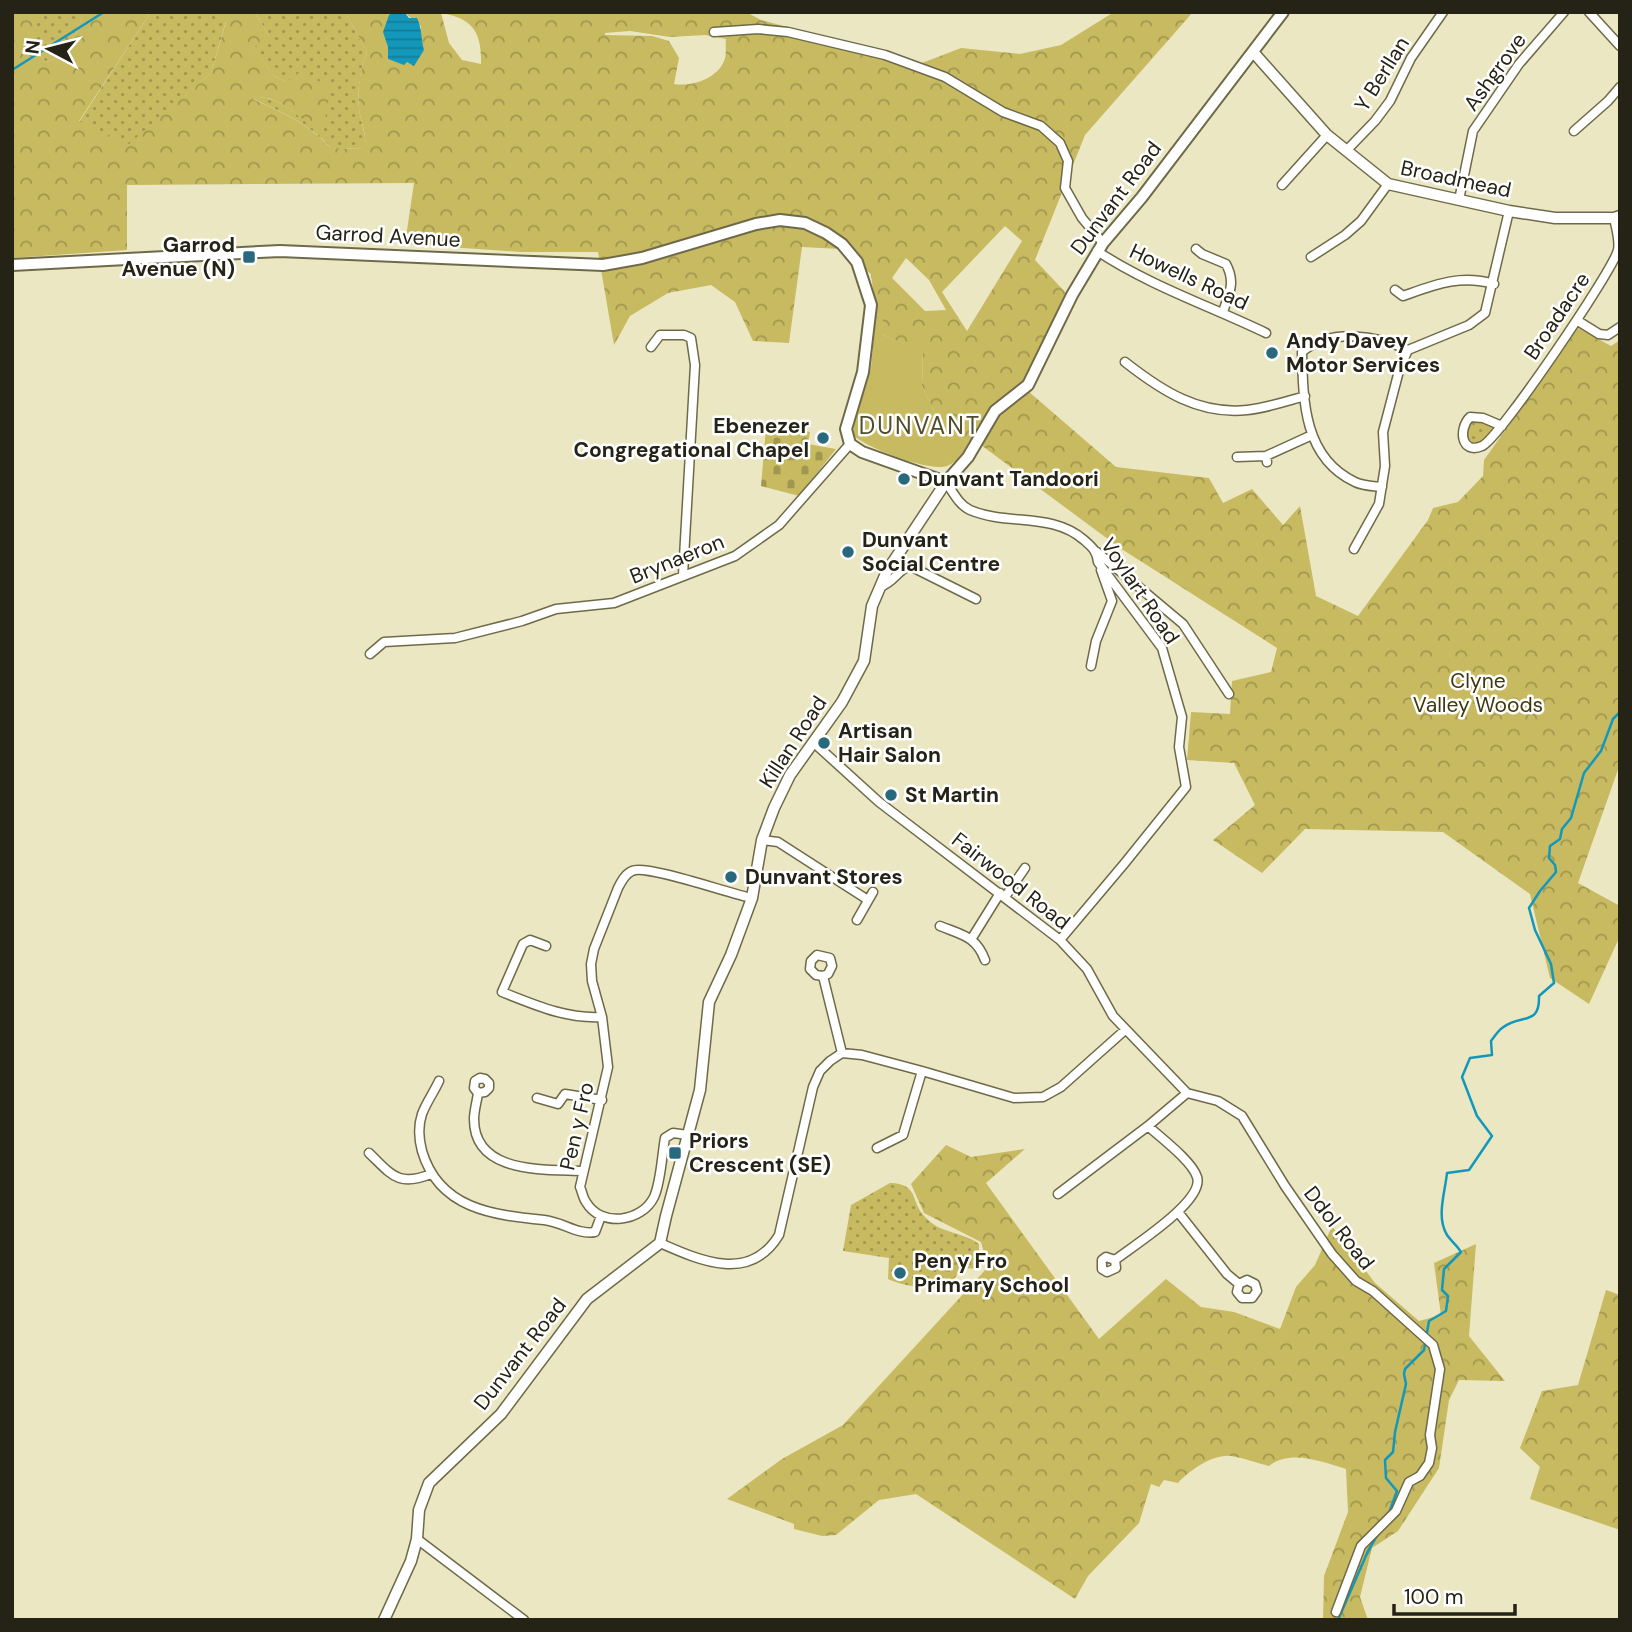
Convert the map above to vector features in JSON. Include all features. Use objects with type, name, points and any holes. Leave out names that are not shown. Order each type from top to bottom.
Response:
[{"type":"main road","name":"Dunvant Road","points":[[946,482],[968,457],[995,411],[1028,385],[1072,295],[1100,247],[1254,54],[1283,12]]},
{"type":"main road","name":"Garrod Avenue","points":[[12,265],[279,251],[603,265],[642,258],[756,224],[780,220],[805,223],[827,233],[842,244],[857,262],[870,305],[863,372],[846,429],[850,444]]},
{"type":"main road","points":[[850,444],[862,452],[946,482]]},
{"type":"street","name":"Y Berllan","points":[[1346,151],[1390,101],[1411,58],[1443,12]]},
{"type":"street","name":"Ashgrove","points":[[1459,200],[1473,131],[1518,64],[1564,12]]},
{"type":"street","points":[[1589,12],[1620,47]]},
{"type":"street","name":"Howells Road","points":[[714,32],[758,29],[788,32],[885,55],[945,77],[1003,112],[1041,126],[1060,143],[1068,161],[1065,188],[1100,247],[1141,278],[1266,333]]},
{"type":"street","name":"Broadmead","points":[[1254,54],[1327,135],[1388,184],[1509,211],[1555,218],[1617,217]]},
{"type":"street","points":[[1574,131],[1608,102],[1620,87]]},
{"type":"street","points":[[1283,185],[1327,135]]},
{"type":"street","points":[[1311,257],[1361,222],[1388,184]]},
{"type":"street","points":[[1353,550],[1379,504],[1385,466],[1384,432],[1400,367],[1408,350],[1469,325],[1485,313],[1509,211]]},
{"type":"street","name":"Broadacre","points":[[1502,426],[1483,418],[1470,417],[1464,423],[1461,433],[1467,445],[1476,448],[1484,446],[1502,426],[1577,321],[1613,263],[1618,249],[1617,217]]},
{"type":"street","points":[[1199,264],[1199,252],[1226,264],[1233,276],[1223,312]]},
{"type":"street","points":[[1395,290],[1403,296],[1456,279],[1493,284]]},
{"type":"street","points":[[1577,321],[1599,334],[1608,335],[1620,327]]},
{"type":"street","points":[[651,347],[660,335],[684,335],[691,338],[695,365],[683,575]]},
{"type":"street","points":[[1382,487],[1357,483],[1329,466],[1317,447],[1312,435],[1302,352],[1308,346],[1350,335],[1408,350]]},
{"type":"street","points":[[1125,362],[1140,369],[1163,391],[1193,405],[1224,411],[1250,410],[1306,396]]},
{"type":"street","points":[[1237,457],[1266,459],[1312,435]]},
{"type":"street","name":"Brynaeron","points":[[370,654],[384,642],[454,638],[522,621],[555,609],[614,603],[735,556],[779,525],[850,444]]},
{"type":"street","name":"Voylart Road","points":[[946,482],[961,504],[969,510],[993,517],[1054,523],[1073,531],[1097,552],[1098,562],[1162,648],[1182,717],[1179,747],[1186,786],[1060,940]]},
{"type":"street","name":"Killan Road","points":[[660,1243],[700,1090],[709,1002],[731,956],[752,898],[762,840],[774,808],[790,775],[842,702],[864,661],[872,606],[887,571],[946,482]]},
{"type":"street","points":[[1097,552],[1183,624],[1229,694]]},
{"type":"street","points":[[1091,666],[1096,641],[1112,601],[1098,562]]},
{"type":"street","points":[[880,587],[890,583],[903,568],[910,566],[976,599]]},
{"type":"street","name":"Fairwood Road","points":[[813,742],[879,802],[1060,940],[1087,969]]},
{"type":"street","points":[[762,840],[778,842],[868,900]]},
{"type":"street","points":[[972,938],[1025,868]]},
{"type":"street","name":"Pen y Fro","points":[[601,1216],[586,1203],[580,1187],[608,1067],[591,964],[594,949],[618,888],[632,871],[650,870],[752,898]]},
{"type":"street","points":[[857,920],[873,892]]},
{"type":"street","points":[[940,926],[972,938],[980,947],[985,960]]},
{"type":"street","points":[[546,946],[530,940],[523,944],[502,992],[548,1010],[601,1017]]},
{"type":"street","name":"Ddol Road","points":[[1087,969],[1113,1016],[1187,1093],[1218,1101],[1242,1116],[1285,1186],[1332,1254],[1356,1281],[1388,1304],[1433,1345],[1440,1369],[1430,1435],[1432,1448],[1429,1463],[1420,1476],[1409,1482],[1396,1511],[1361,1546],[1336,1612]]},
{"type":"street","points":[[823,976],[842,1053]]},
{"type":"street","points":[[660,1243],[696,1259],[714,1264],[736,1265],[756,1258],[771,1248],[779,1235],[813,1087],[820,1071],[830,1060],[842,1053],[862,1055],[1014,1098],[1042,1097],[1061,1087],[1125,1030]]},
{"type":"street","points":[[877,1148],[903,1135],[922,1071]]},
{"type":"street","points":[[439,1081],[422,1114],[419,1140],[431,1174],[444,1189],[483,1211],[556,1222],[583,1234],[595,1232],[601,1216],[621,1219],[637,1215],[646,1208],[654,1196],[666,1138],[673,1133],[688,1135]]},
{"type":"street","points":[[478,1093],[474,1120],[478,1139],[488,1153],[504,1163],[523,1168],[583,1171]]},
{"type":"street","points":[[1058,1194],[1149,1126],[1187,1093]]},
{"type":"street","points":[[537,1098],[558,1104],[565,1094],[602,1100]]},
{"type":"street","points":[[1115,1259],[1178,1212],[1196,1191],[1198,1180],[1193,1168],[1149,1126]]},
{"type":"street","points":[[369,1153],[395,1177],[407,1181],[431,1174]]},
{"type":"street","points":[[1178,1212],[1227,1274],[1239,1284]]},
{"type":"street","name":"Dunvant Road","points":[[384,1620],[411,1561],[417,1539],[419,1510],[429,1483],[501,1414],[587,1299],[660,1243]]},
{"type":"street","points":[[417,1539],[524,1620]]},
{"type":"green space","name":"Clyne Valley Woods","points":[[12,12],[34,14],[37,52],[46,62],[68,54],[84,12],[151,12],[79,121],[129,144],[211,73],[226,22],[207,12],[255,12],[269,36],[265,43],[254,47],[274,76],[287,82],[300,72],[331,87],[324,125],[312,127],[277,101],[261,97],[253,99],[305,126],[331,148],[365,149],[358,95],[367,52],[345,12],[392,12],[746,12],[761,20],[922,63],[961,48],[1020,54],[1061,45],[1114,12],[1193,12],[1085,135],[1035,260],[1066,293],[1031,366],[1028,391],[1116,467],[1209,478],[1223,503],[1252,489],[1283,525],[1300,506],[1316,596],[1358,616],[1428,520],[1433,508],[1458,502],[1483,476],[1484,460],[1578,328],[1611,346],[1620,340],[1620,764],[1578,883],[1620,906],[1620,936],[1589,1004],[1550,978],[1530,894],[1443,832],[1305,829],[1262,873],[1213,840],[1255,805],[1234,763],[1187,760],[1191,712],[1230,714],[1232,681],[1271,672],[1277,648],[1120,548],[981,445],[969,442],[941,426],[922,386],[923,352],[883,335],[883,316],[876,314],[871,274],[840,249],[802,247],[789,343],[753,341],[735,302],[711,285],[668,293],[630,316],[614,345],[598,252],[521,252],[405,244],[414,183],[127,185],[127,250],[12,258]],"holes":[[[392,12],[405,13],[421,26],[420,38],[424,50],[404,64],[388,59]],[[441,13],[461,19],[473,29],[480,44],[481,64],[462,60],[449,43]],[[630,31],[670,37],[705,35],[726,39],[724,61],[710,77],[695,83],[674,84],[679,58],[669,41],[652,36],[605,33]],[[1005,226],[1022,241],[967,331],[942,292]],[[906,258],[929,280],[946,310],[925,311],[892,278]]]},
{"type":"green space","points":[[32,12],[84,12],[68,54],[46,62],[37,52]]},
{"type":"green space","points":[[151,12],[207,12],[226,21],[211,73],[129,145],[79,122]]},
{"type":"green space","points":[[255,12],[345,12],[367,52],[358,95],[366,149],[331,148],[304,125],[252,98],[277,101],[312,126],[287,82],[274,76],[253,46],[269,36]]},
{"type":"green space","points":[[876,314],[883,315],[883,335],[923,351],[922,386],[941,426],[969,442],[960,456],[947,466],[926,466],[913,462],[884,452],[853,435],[854,423],[871,367]]},
{"type":"green space","points":[[1470,417],[1502,426],[1484,446],[1467,445],[1464,423]]},
{"type":"green space","points":[[807,422],[806,431],[810,432],[808,444],[836,449],[799,496],[761,486],[766,428]]},
{"type":"green space","points":[[946,1145],[971,1157],[1025,1149],[986,1183],[1099,1339],[1166,1279],[1201,1307],[1234,1312],[1280,1329],[1296,1287],[1315,1265],[1332,1226],[1375,1283],[1419,1321],[1441,1315],[1434,1263],[1476,1244],[1469,1336],[1505,1381],[1459,1380],[1449,1400],[1439,1468],[1398,1531],[1372,1548],[1360,1597],[1368,1620],[1323,1620],[1324,1576],[1348,1512],[1346,1469],[1307,1458],[1287,1458],[1269,1466],[1224,1456],[1202,1464],[1178,1483],[1164,1480],[1159,1487],[1151,1484],[1139,1523],[1088,1576],[1075,1599],[916,1494],[879,1500],[836,1535],[822,1536],[794,1529],[794,1524],[727,1499],[782,1459],[843,1425],[988,1267],[981,1242],[924,1213],[911,1184]]},
{"type":"green space","points":[[890,1183],[906,1186],[921,1212],[932,1223],[979,1244],[979,1269],[962,1268],[952,1281],[944,1285],[920,1287],[888,1279],[889,1258],[843,1251],[851,1205]]},
{"type":"green space","points":[[1606,1290],[1620,1295],[1620,1530],[1530,1499],[1540,1467],[1520,1448],[1542,1391],[1578,1385]]},
{"type":"water","points":[[392,12],[405,13],[409,18],[417,18],[419,22],[424,50],[414,66],[388,59],[388,47],[383,32]]},
{"type":"waterway","points":[[12,70],[104,12]]},
{"type":"waterway","points":[[1389,1513],[1397,1491],[1386,1478],[1385,1460],[1393,1452],[1406,1384],[1405,1369],[1424,1350],[1429,1321],[1446,1311],[1448,1296],[1442,1290],[1444,1269],[1461,1252],[1447,1235],[1442,1221],[1447,1173],[1469,1170],[1492,1136],[1477,1116],[1462,1077],[1470,1058],[1492,1055],[1491,1041],[1501,1029],[1533,1016],[1539,996],[1554,983],[1551,964],[1535,930],[1529,908],[1556,872],[1555,865],[1549,858],[1550,846],[1560,839],[1562,829],[1571,818],[1584,773],[1601,751],[1613,719],[1620,712]]},
{"type":"waterway","points":[[1338,1620],[1378,1534]]},
{"type":"place","name":"Garrod Avenue (N)","points":[[249,257]]},
{"type":"place","name":"Andy Davey Motor Services","points":[[1272,353]]},
{"type":"place","name":"Ebenezer Congregational Chapel","points":[[823,438]]},
{"type":"place","name":"Dunvant Tandoori","points":[[904,479]]},
{"type":"place","name":"Dunvant Social Centre","points":[[848,552]]},
{"type":"place","name":"Artisan Hair Salon","points":[[824,743]]},
{"type":"place","name":"St Martin","points":[[891,795]]},
{"type":"place","name":"Dunvant Stores","points":[[731,877]]},
{"type":"place","name":"Priors Crescent (SE)","points":[[675,1153]]},
{"type":"place","name":"Pen y Fro Primary School","points":[[900,1273]]},
{"type":"district","name":"DUNVANT","points":[[920,426]]}]
